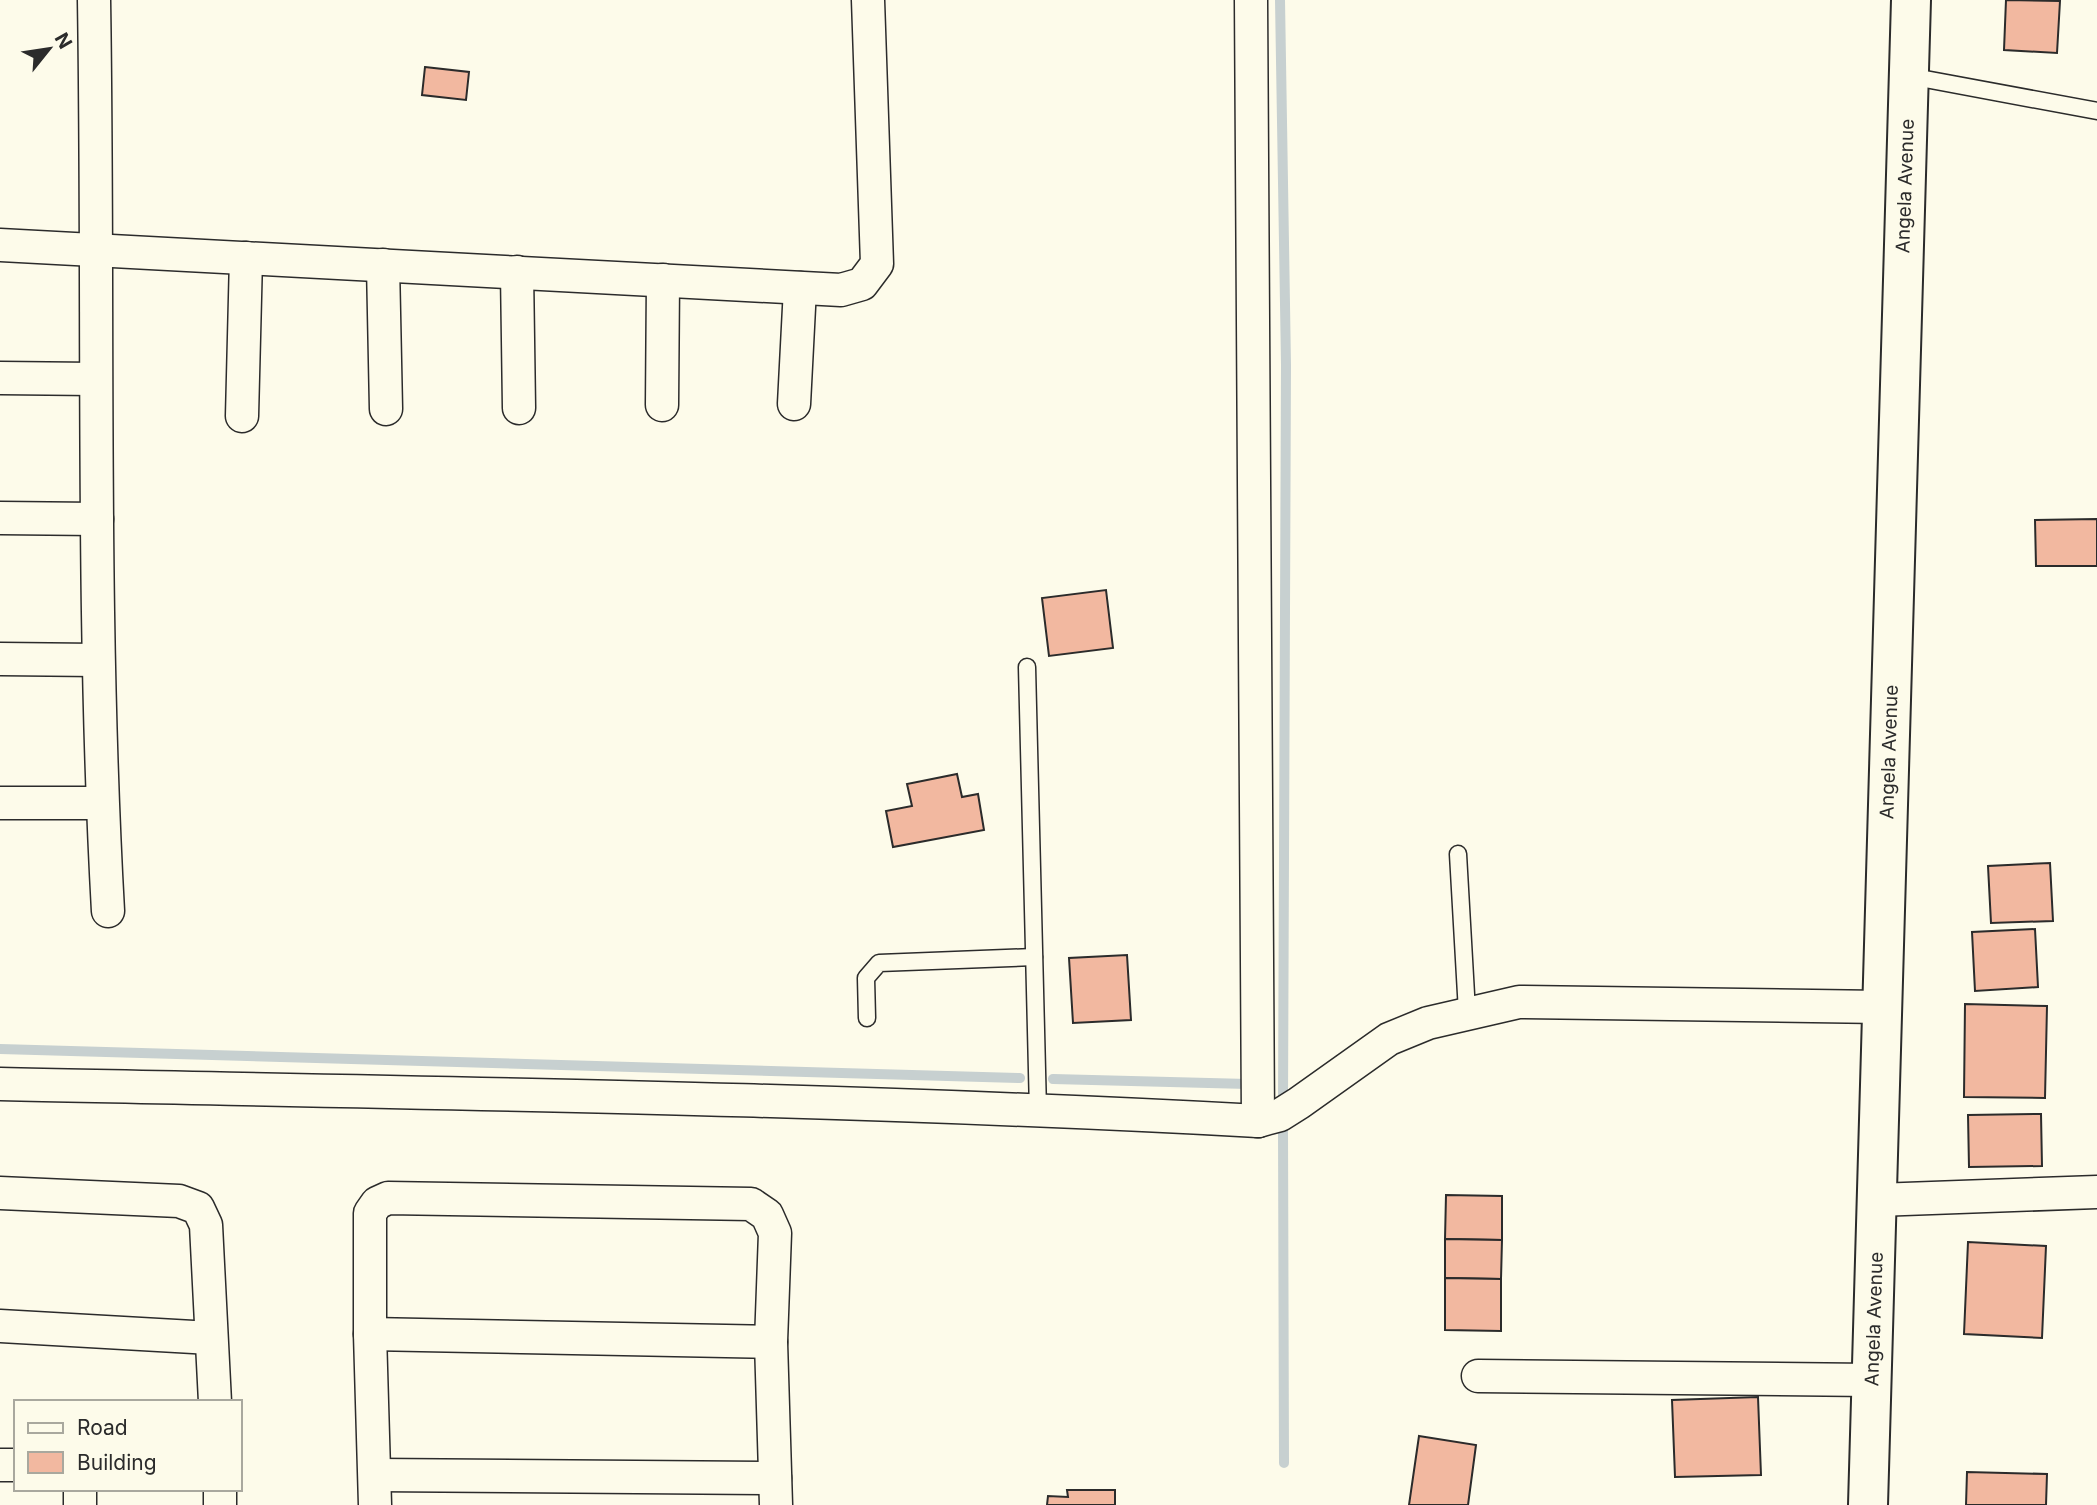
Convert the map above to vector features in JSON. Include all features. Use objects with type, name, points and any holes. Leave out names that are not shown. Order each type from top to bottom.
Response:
[{"type":"main road","name":"Angela Avenue","points":[[1868,1505],[1911,0]]},
{"type":"street","points":[[94,0],[98,250],[95,379],[98,660],[108,911]]},
{"type":"street","points":[[0,245],[841,290],[862,284],[877,264],[868,0]]},
{"type":"street","points":[[1251,0],[1258,1121]]},
{"type":"street","points":[[242,416],[246,258]]},
{"type":"street","points":[[383,265],[386,409]]},
{"type":"street","points":[[517,272],[519,408]]},
{"type":"street","points":[[662,405],[663,280]]},
{"type":"street","points":[[793,404],[800,288]]},
{"type":"street","points":[[0,378],[95,379]]},
{"type":"street","points":[[0,518],[97,519]]},
{"type":"street","points":[[0,659],[98,660]]},
{"type":"street","points":[[0,803],[102,803]]},
{"type":"street","points":[[0,1084],[1038,1111],[1258,1121],[1280,1115],[1389,1039],[1428,1023],[1519,1002],[1882,1007]]},
{"type":"street","points":[[1877,1200],[2097,1192]]},
{"type":"street","points":[[0,1193],[179,1201],[198,1208],[206,1225],[215,1400]]},
{"type":"street","points":[[388,1198],[751,1204],[767,1215],[775,1233],[771,1342],[776,1491],[375,1490],[370,1334],[370,1213],[377,1203],[388,1198]]},
{"type":"street","points":[[0,1326],[211,1338]]},
{"type":"street","points":[[370,1334],[771,1342]]},
{"type":"street","points":[[1478,1376],[1872,1380]]},
{"type":"lane","points":[[1909,76],[2097,111]]},
{"type":"lane","points":[[1027,667],[1038,1111]]},
{"type":"lane","points":[[1458,854],[1467,1012]]},
{"type":"lane","points":[[867,1018],[866,978],[879,963],[1034,957]]},
{"type":"building","points":[[2006,0],[2060,1],[2057,53],[2004,50]]},
{"type":"building","points":[[425,67],[469,72],[466,100],[422,95]]},
{"type":"building","points":[[2097,519],[2097,566],[2036,566],[2035,520]]},
{"type":"building","points":[[1106,590],[1113,648],[1049,656],[1042,598]]},
{"type":"building","points":[[957,774],[962,797],[978,794],[984,830],[893,847],[886,811],[912,806],[907,784]]},
{"type":"building","points":[[2050,863],[2053,921],[1991,923],[1988,866]]},
{"type":"building","points":[[2035,929],[2038,987],[1975,991],[1972,932]]},
{"type":"building","points":[[1127,955],[1131,1020],[1073,1023],[1069,958]]},
{"type":"building","points":[[1965,1004],[2047,1006],[2045,1098],[1964,1097]]},
{"type":"building","points":[[2041,1114],[2042,1166],[1969,1167],[1968,1115]]},
{"type":"building","points":[[1446,1195],[1502,1196],[1502,1240],[1445,1239]]},
{"type":"building","points":[[1445,1239],[1502,1240],[1501,1279],[1445,1278]]},
{"type":"building","points":[[1968,1242],[2046,1246],[2042,1338],[1964,1334]]},
{"type":"building","points":[[1445,1278],[1501,1279],[1501,1331],[1445,1330]]},
{"type":"building","points":[[1758,1397],[1761,1475],[1675,1477],[1672,1400]]},
{"type":"building","points":[[1419,1436],[1476,1445],[1468,1505],[1409,1505]]},
{"type":"building","points":[[1967,1472],[2047,1474],[2046,1505],[1966,1505]]},
{"type":"building","points":[[1067,1490],[1115,1490],[1115,1505],[1047,1505],[1048,1496],[1068,1497]]},
{"type":"waterway","points":[[1280,0],[1286,365],[1283,1103]]},
{"type":"waterway","points":[[0,1049],[1020,1078]]},
{"type":"waterway","points":[[1053,1079],[1248,1084]]},
{"type":"waterway","points":[[1283,1130],[1284,1463]]}]
